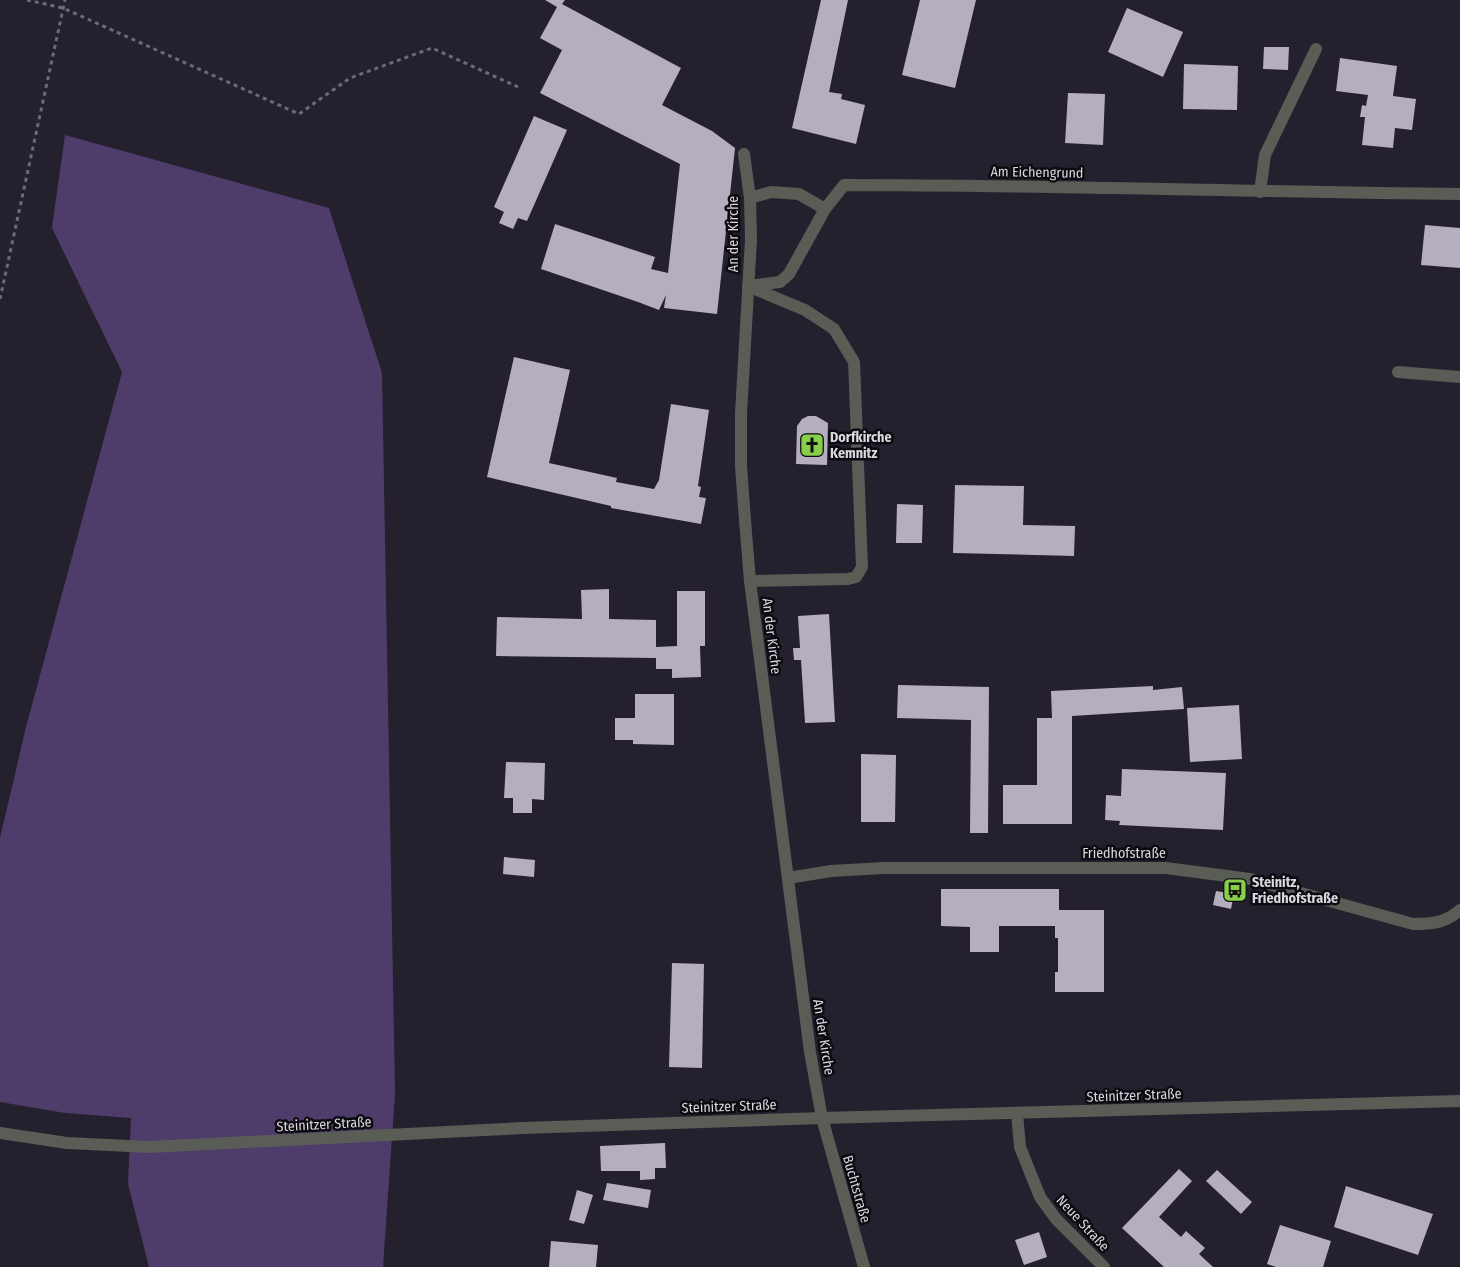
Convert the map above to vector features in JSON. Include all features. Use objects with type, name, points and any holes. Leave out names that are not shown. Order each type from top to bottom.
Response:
[{"type":"street","points":[[1260,192],[1265,155],[1316,49]]},
{"type":"street","name":"An der Kirche","points":[[744,154],[750,198],[751,239],[741,413],[742,466],[750,581],[806,1028],[822,1118]]},
{"type":"street","name":"Am Eichengrund","points":[[748,286],[780,282],[789,274],[825,209],[844,185],[973,185],[1260,192],[1460,194]]},
{"type":"street","points":[[750,198],[771,192],[800,194],[825,209]]},
{"type":"street","points":[[748,286],[805,310],[834,329],[854,362],[862,567],[856,576],[848,579],[750,581]]},
{"type":"street","points":[[1398,372],[1460,377]]},
{"type":"street","name":"Friedhofstraße","points":[[788,878],[831,872],[884,868],[1166,868],[1250,879],[1413,924],[1434,924],[1458,917]]},
{"type":"street","name":"Steinitzer Straße","points":[[0,1133],[68,1143],[159,1147],[523,1128],[1460,1101]]},
{"type":"street","name":"Neue Straße","points":[[1018,1113],[1020,1147],[1040,1197],[1056,1219],[1104,1267]]},
{"type":"street","name":"Buchtstraße","points":[[822,1118],[864,1267]]},
{"type":"path","points":[[27,0],[63,8],[299,114],[350,78],[432,48],[518,87]]},
{"type":"path","points":[[0,299],[65,0]]},
{"type":"shaded area","points":[[65,135],[329,208],[382,373],[395,1093],[383,1267],[149,1267],[128,1184],[131,1118],[65,1113],[0,1102],[0,838],[26,727],[122,372],[52,228]]},
{"type":"building","points":[[545,0],[565,0],[562,4],[681,68],[662,105],[712,131],[735,148],[717,314],[664,308],[666,295],[659,310],[541,269],[555,224],[655,257],[651,269],[668,273],[680,164],[540,93],[562,50],[540,38],[557,7]]},
{"type":"building","points":[[821,0],[848,0],[829,92],[842,94],[841,99],[865,105],[856,144],[792,128]]},
{"type":"building","points":[[920,0],[976,0],[955,88],[902,75]]},
{"type":"building","points":[[1127,8],[1183,32],[1163,77],[1108,52]]},
{"type":"building","points":[[1264,47],[1289,47],[1288,70],[1263,69]]},
{"type":"building","points":[[1340,58],[1397,66],[1393,96],[1416,99],[1412,130],[1395,128],[1393,148],[1362,145],[1365,117],[1360,117],[1362,105],[1366,106],[1368,95],[1336,91]]},
{"type":"building","points":[[1184,64],[1238,66],[1237,110],[1183,109]]},
{"type":"building","points":[[1068,93],[1105,94],[1103,145],[1065,143]]},
{"type":"building","points":[[534,116],[567,130],[527,221],[518,218],[513,229],[499,223],[504,212],[494,207]]},
{"type":"building","points":[[1425,225],[1460,228],[1460,268],[1421,265]]},
{"type":"building","points":[[514,357],[570,370],[549,463],[617,478],[616,482],[654,489],[659,480],[671,404],[709,410],[698,486],[701,487],[699,497],[706,498],[701,524],[611,508],[611,506],[487,477]]},
{"type":"building","name":"Dorfkirche Kemnitz","points":[[808,416],[816,416],[828,423],[827,465],[796,464],[797,426],[802,419]]},
{"type":"building","points":[[955,485],[1024,486],[1023,525],[1075,526],[1074,556],[953,553]]},
{"type":"building","points":[[897,504],[923,505],[922,543],[896,543]]},
{"type":"building","points":[[609,589],[609,619],[656,620],[656,647],[677,646],[677,591],[705,591],[705,646],[700,646],[701,677],[672,678],[672,669],[656,669],[656,658],[496,656],[497,617],[582,619],[581,590]]},
{"type":"building","points":[[829,614],[835,722],[805,723],[801,660],[794,660],[793,648],[800,648],[798,616]]},
{"type":"building","points":[[898,685],[989,687],[988,833],[970,833],[971,720],[897,718]]},
{"type":"building","points":[[1153,686],[1153,690],[1182,687],[1184,709],[1072,716],[1072,824],[1003,824],[1003,785],[1037,785],[1037,718],[1052,718],[1051,691]]},
{"type":"building","points":[[635,694],[674,694],[674,745],[633,744],[633,740],[615,740],[615,718],[635,718]]},
{"type":"building","points":[[1239,705],[1242,759],[1190,762],[1187,708]]},
{"type":"building","points":[[861,754],[896,755],[895,822],[861,822]]},
{"type":"building","points":[[506,762],[545,763],[544,800],[532,799],[532,813],[513,813],[513,798],[504,798]]},
{"type":"building","points":[[1122,769],[1226,773],[1223,830],[1119,825],[1120,821],[1105,820],[1106,795],[1121,796]]},
{"type":"building","points":[[504,857],[535,860],[534,877],[503,874]]},
{"type":"building","points":[[941,889],[1059,889],[1059,910],[1104,910],[1104,992],[1055,992],[1055,972],[1058,972],[1058,938],[1055,938],[1055,926],[999,926],[999,952],[970,952],[970,927],[941,926]]},
{"type":"building","points":[[1216,891],[1234,894],[1231,909],[1213,905]]},
{"type":"building","points":[[672,963],[704,964],[702,1068],[669,1067]]},
{"type":"building","points":[[665,1143],[666,1168],[655,1168],[655,1179],[640,1180],[640,1171],[601,1171],[600,1146]]},
{"type":"building","points":[[1179,1169],[1192,1181],[1159,1217],[1181,1237],[1186,1231],[1205,1248],[1199,1254],[1213,1267],[1164,1267],[1122,1228]]},
{"type":"building","points":[[1217,1170],[1252,1202],[1241,1214],[1206,1181]]},
{"type":"building","points":[[607,1183],[651,1190],[648,1208],[603,1200]]},
{"type":"building","points":[[1346,1186],[1433,1214],[1418,1255],[1334,1227]]},
{"type":"building","points":[[577,1190],[593,1195],[584,1224],[569,1220]]},
{"type":"building","points":[[1280,1225],[1331,1241],[1323,1267],[1276,1267],[1267,1264]]},
{"type":"building","points":[[1039,1232],[1047,1257],[1024,1265],[1015,1240]]},
{"type":"building","points":[[551,1241],[598,1245],[596,1267],[549,1267]]},
{"type":"place","name":"Dorfkirche Kemnitz","points":[[812,445]]},
{"type":"place","name":"Steinitz, Friedhofstraße","points":[[1235,890]]}]
